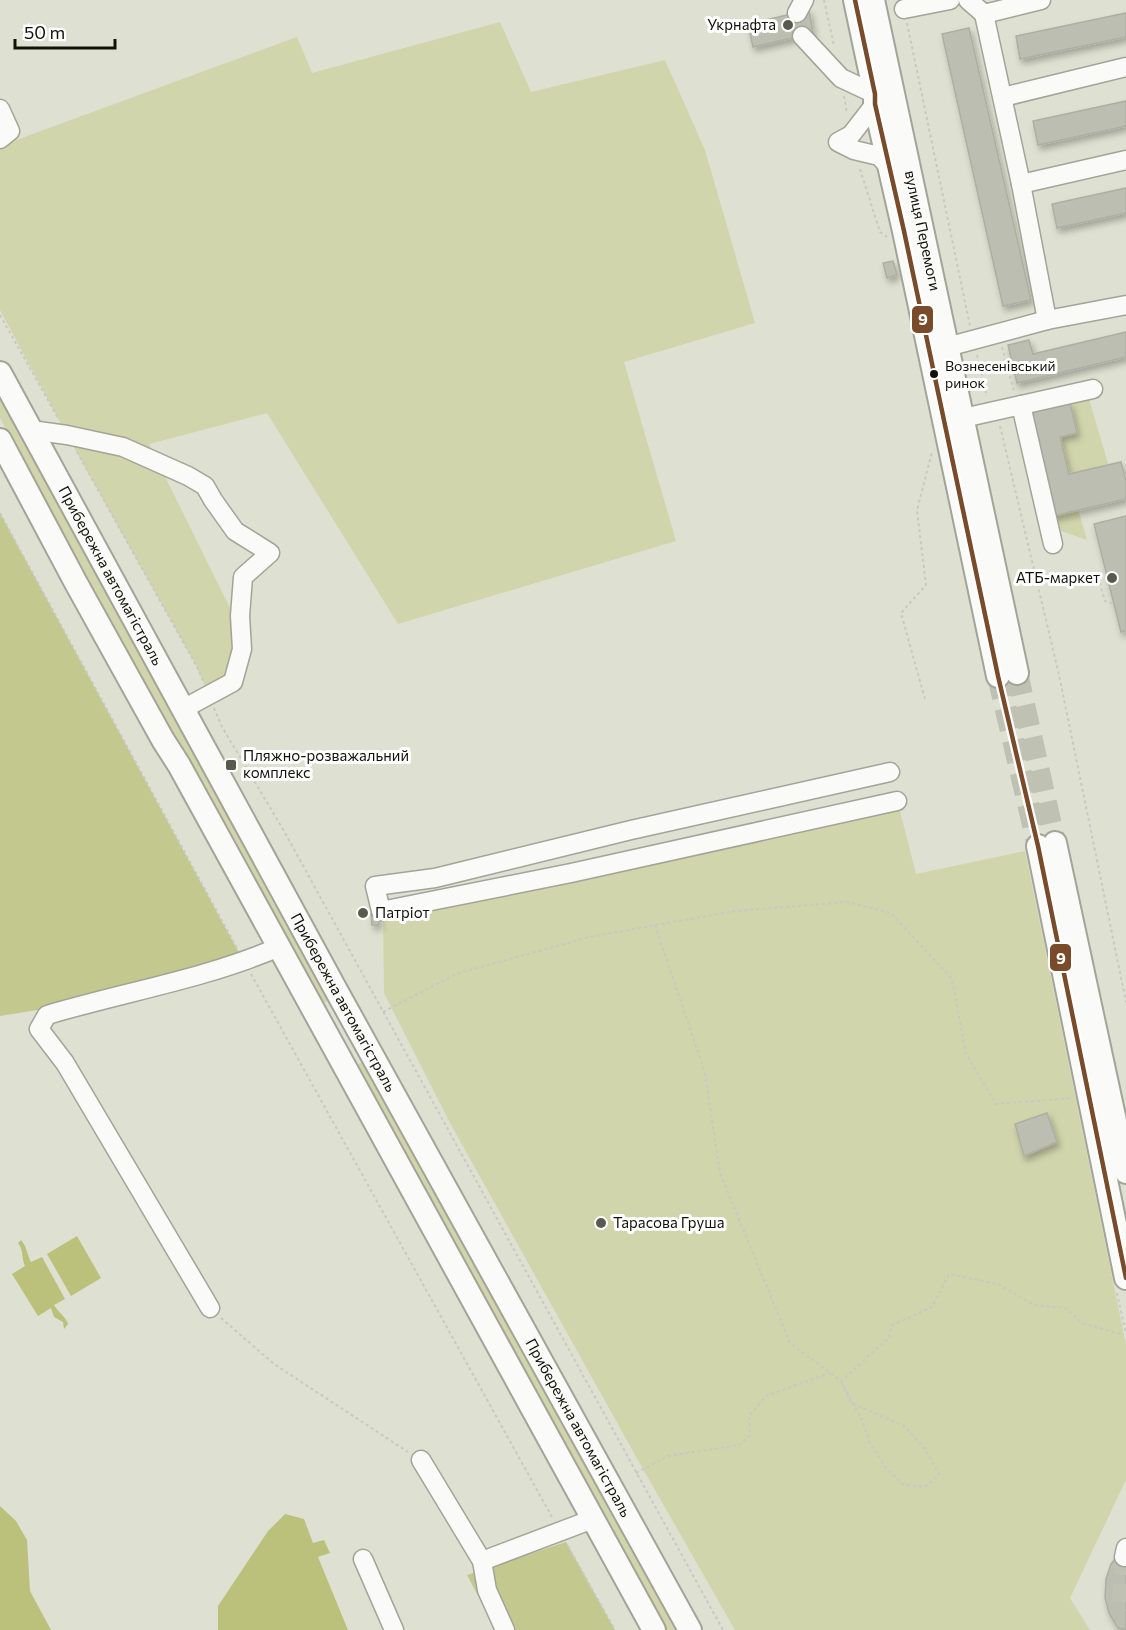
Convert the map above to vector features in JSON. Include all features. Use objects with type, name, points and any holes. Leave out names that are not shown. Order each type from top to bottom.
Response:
[{"type":"main road","name":"вулиця Перемоги","points":[[855,0],[875,99],[1008,675],[963,418],[873,0]]},
{"type":"main road","name":"Прибережна автомагістраль","points":[[0,373],[376,1063],[690,1630]]},
{"type":"main road","name":"Прибережна автомагістраль","points":[[0,440],[75,583],[179,765],[654,1630]]},
{"type":"main road","points":[[1047,845],[1101,1100],[1126,1278]]},
{"type":"main road","points":[[318,1019],[327,1023],[336,1021],[343,1014],[336,990]]},
{"type":"main road","points":[[344,1068],[343,1054],[351,1050],[362,1049],[376,1063]]},
{"type":"main road","points":[[1107,1133],[1126,1172]]},
{"type":"street","points":[[904,9],[950,0]]},
{"type":"street","points":[[968,0],[984,14],[1021,184],[1047,320]]},
{"type":"street","points":[[984,14],[1041,0]]},
{"type":"street","points":[[802,36],[841,78],[875,99],[851,135],[838,142],[854,150],[879,156],[891,169]]},
{"type":"street","points":[[1003,97],[1126,68]]},
{"type":"street","points":[[0,109],[10,131],[0,139]]},
{"type":"street","points":[[1021,184],[1126,160]]},
{"type":"street","points":[[947,347],[1047,320],[1126,305]]},
{"type":"street","points":[[963,418],[1093,389]]},
{"type":"street","points":[[1019,406],[1053,544]]},
{"type":"street","points":[[31,430],[123,447],[188,476],[205,486],[235,531],[270,553],[243,577],[240,616],[242,649],[233,682],[183,709]]},
{"type":"street","points":[[890,772],[630,830],[435,878],[375,886],[381,911],[571,873],[897,801]]},
{"type":"street","points":[[210,1308],[65,1064],[39,1029],[47,1015],[244,962],[279,947]]},
{"type":"street","points":[[421,1460],[482,1561],[487,1590],[505,1630]]},
{"type":"street","points":[[482,1561],[593,1520]]},
{"type":"street","points":[[363,1559],[394,1630]]},
{"type":"path","points":[[904,9],[973,340],[994,412],[1059,675],[1126,1002]]},
{"type":"path","points":[[0,315],[197,667],[222,727],[284,831],[723,1630]]},
{"type":"path","points":[[999,333],[1019,406]]},
{"type":"path","points":[[925,699],[901,614],[926,585],[917,510],[932,452]]},
{"type":"path","points":[[0,513],[244,962],[615,1630]]},
{"type":"path","points":[[1089,583],[1099,581],[1105,601],[1114,603]]},
{"type":"path","points":[[382,1012],[456,974],[589,937],[735,911],[847,902],[891,913],[952,979],[966,1054],[996,1104],[1101,1100]]},
{"type":"path","points":[[655,925],[705,1073],[720,1173],[790,1343],[840,1381],[851,1403],[861,1418],[870,1443],[885,1467],[904,1485],[924,1487],[939,1475],[926,1450],[904,1426],[851,1403]]},
{"type":"path","points":[[840,1381],[889,1338],[891,1326],[932,1307],[949,1274],[998,1284],[1034,1305],[1065,1308],[1082,1323],[1124,1335]]},
{"type":"path","points":[[210,1308],[236,1334],[274,1364],[421,1460]]},
{"type":"path","points":[[636,1473],[668,1456],[739,1445],[750,1436],[749,1416],[766,1396],[830,1373]]},
{"type":"shaded area","points":[[500,22],[531,92],[665,60],[705,150],[755,323],[624,362],[676,541],[398,624],[267,413],[149,444],[234,616],[233,682],[208,694],[197,667],[0,310],[0,146],[297,37],[312,73]]},
{"type":"shaded area","points":[[1088,396],[1110,470],[1070,481],[1087,540],[1061,531],[1028,410]]},
{"type":"shaded area","points":[[0,398],[328,1000],[322,1007],[0,418]]},
{"type":"shaded area","points":[[0,513],[244,962],[93,1001],[0,1016]]},
{"type":"shaded area","points":[[899,807],[916,874],[1025,851],[1126,1345],[1126,1480],[1070,1598],[1090,1630],[735,1630],[450,1123],[384,993],[383,916]]},
{"type":"shaded area","points":[[362,1062],[676,1630],[666,1630],[352,1068]]},
{"type":"shaded area","points":[[77,1236],[101,1278],[71,1296],[47,1254]]},
{"type":"shaded area","points":[[21,1240],[31,1262],[42,1257],[65,1299],[54,1305],[67,1321],[68,1324],[64,1329],[63,1322],[54,1317],[51,1308],[38,1316],[12,1274],[25,1266],[18,1243]]},
{"type":"shaded area","points":[[0,1506],[16,1521],[27,1540],[30,1591],[51,1630],[0,1630]]},
{"type":"shaded area","points":[[285,1514],[304,1519],[313,1543],[324,1540],[330,1553],[318,1557],[348,1630],[218,1630],[218,1606],[268,1531]]},
{"type":"shaded area","points":[[566,1542],[615,1630],[496,1630],[467,1575]]},
{"type":"building","points":[[809,10],[813,33],[753,47],[748,24]]},
{"type":"building","points":[[1126,13],[1126,37],[1020,59],[1016,36]]},
{"type":"building","points":[[969,28],[1031,300],[1003,306],[942,34]]},
{"type":"building","points":[[1126,101],[1126,126],[1038,145],[1033,121]]},
{"type":"building","points":[[1126,188],[1126,213],[1057,228],[1052,204]]},
{"type":"building","points":[[893,261],[897,275],[887,278],[883,263]]},
{"type":"building","points":[[1126,332],[1126,357],[1017,383],[1008,345],[1029,340],[1033,354]]},
{"type":"building","points":[[1070,403],[1077,433],[1060,437],[1069,474],[1121,462],[1126,481],[1126,499],[1049,517],[1025,413]]},
{"type":"building","points":[[1126,516],[1126,631],[1121,632],[1094,524]]},
{"type":"building","points":[[371,914],[378,914],[379,925],[372,925]]},
{"type":"building","points":[[1047,1113],[1057,1142],[1024,1156],[1015,1124]]},
{"type":"building","points":[[1120,1552],[1126,1558],[1126,1630],[1118,1628],[1109,1613],[1105,1598],[1106,1579],[1111,1564]]},
{"type":"tunnel","points":[[1017,673],[1055,843]]},
{"type":"tunnel","points":[[998,676],[1038,846]]},
{"type":"tunnel","points":[[1124,1557],[1121,1602],[1126,1610]]},
{"type":"transit line","name":"9","points":[[855,0],[875,94],[875,104],[998,676],[1038,846],[1126,1278]]},
{"type":"place","name":"Укрнафта","points":[[788,25]]},
{"type":"place","name":"Вознесенівський ринок","points":[[934,374]]},
{"type":"place","name":"АТБ-маркет","points":[[1112,578]]},
{"type":"place","name":"Пляжно-розважальний комплекс","points":[[231,765]]},
{"type":"place","name":"Патріот","points":[[363,913]]},
{"type":"place","name":"Тарасова Груша","points":[[601,1223]]}]
